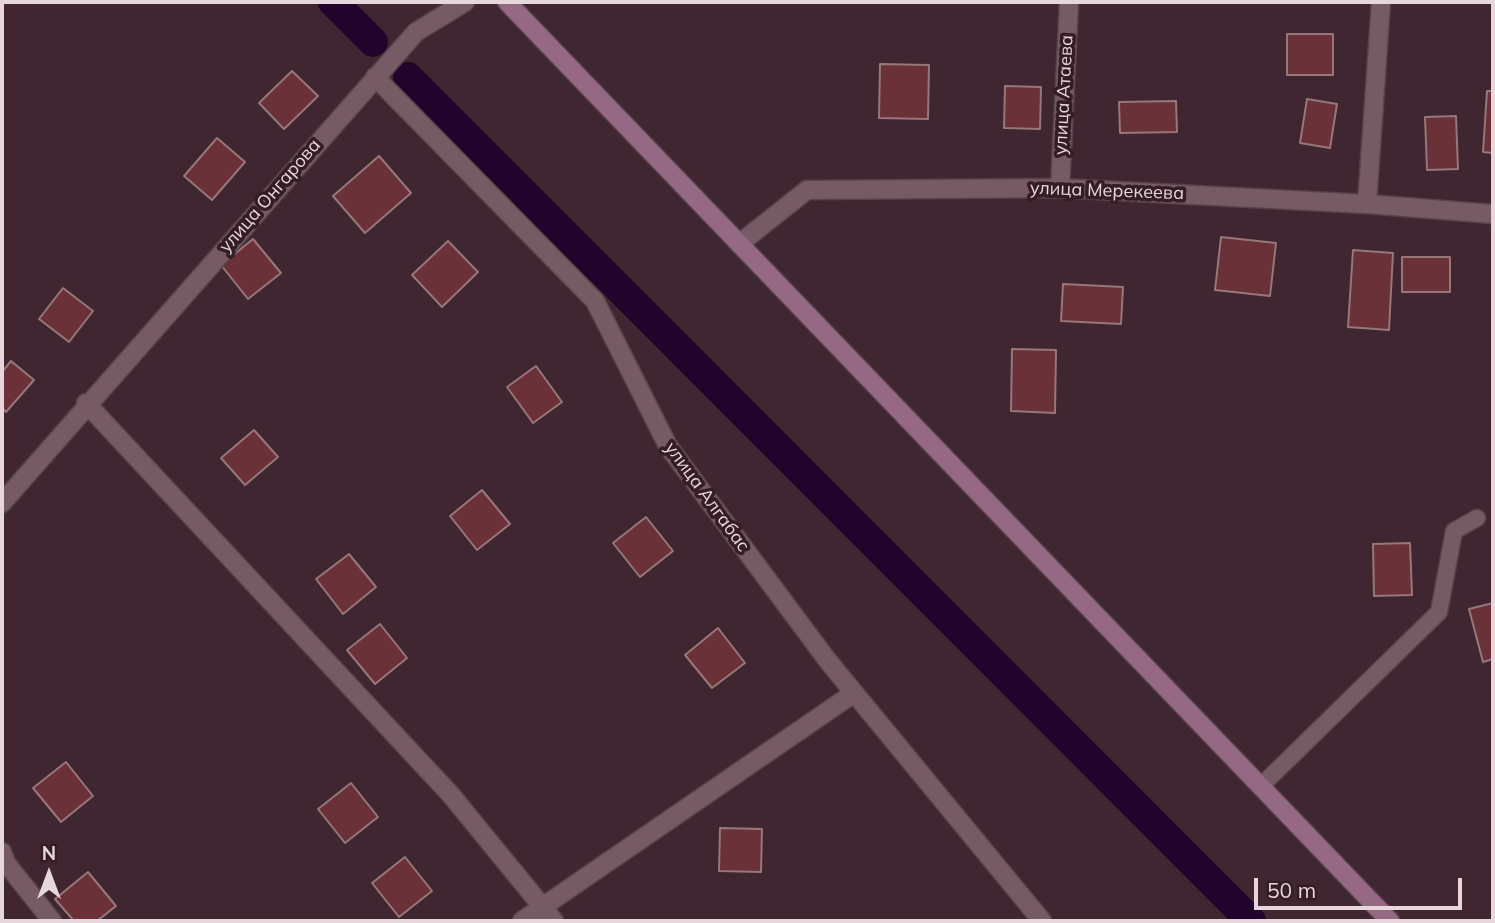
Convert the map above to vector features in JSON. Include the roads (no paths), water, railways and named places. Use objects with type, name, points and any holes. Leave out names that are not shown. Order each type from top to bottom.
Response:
[{"type":"street","name":"улица Онгарова","points":[[2,503],[86,403],[416,32],[465,2]]},
{"type":"street","points":[[507,2],[1390,921]]},
{"type":"street","name":"улица Атаева","points":[[1060,188],[1069,2]]},
{"type":"street","points":[[1367,204],[1381,2]]},
{"type":"street","name":"улица Алгабас","points":[[375,77],[595,301],[668,446],[854,693],[1042,921]]},
{"type":"street","name":"улица Мерекеева","points":[[739,244],[807,190],[1060,188],[1367,204],[1493,214]]},
{"type":"street","points":[[86,403],[451,795],[554,921]]},
{"type":"street","points":[[522,921],[854,693]]},
{"type":"street","points":[[2,852],[6,863],[52,921]]},
{"type":"lane","points":[[1261,786],[1439,612],[1454,531],[1477,518]]},
{"type":"waterway","points":[[333,2],[373,42]]},
{"type":"waterway","points":[[408,77],[1251,921]]}]
